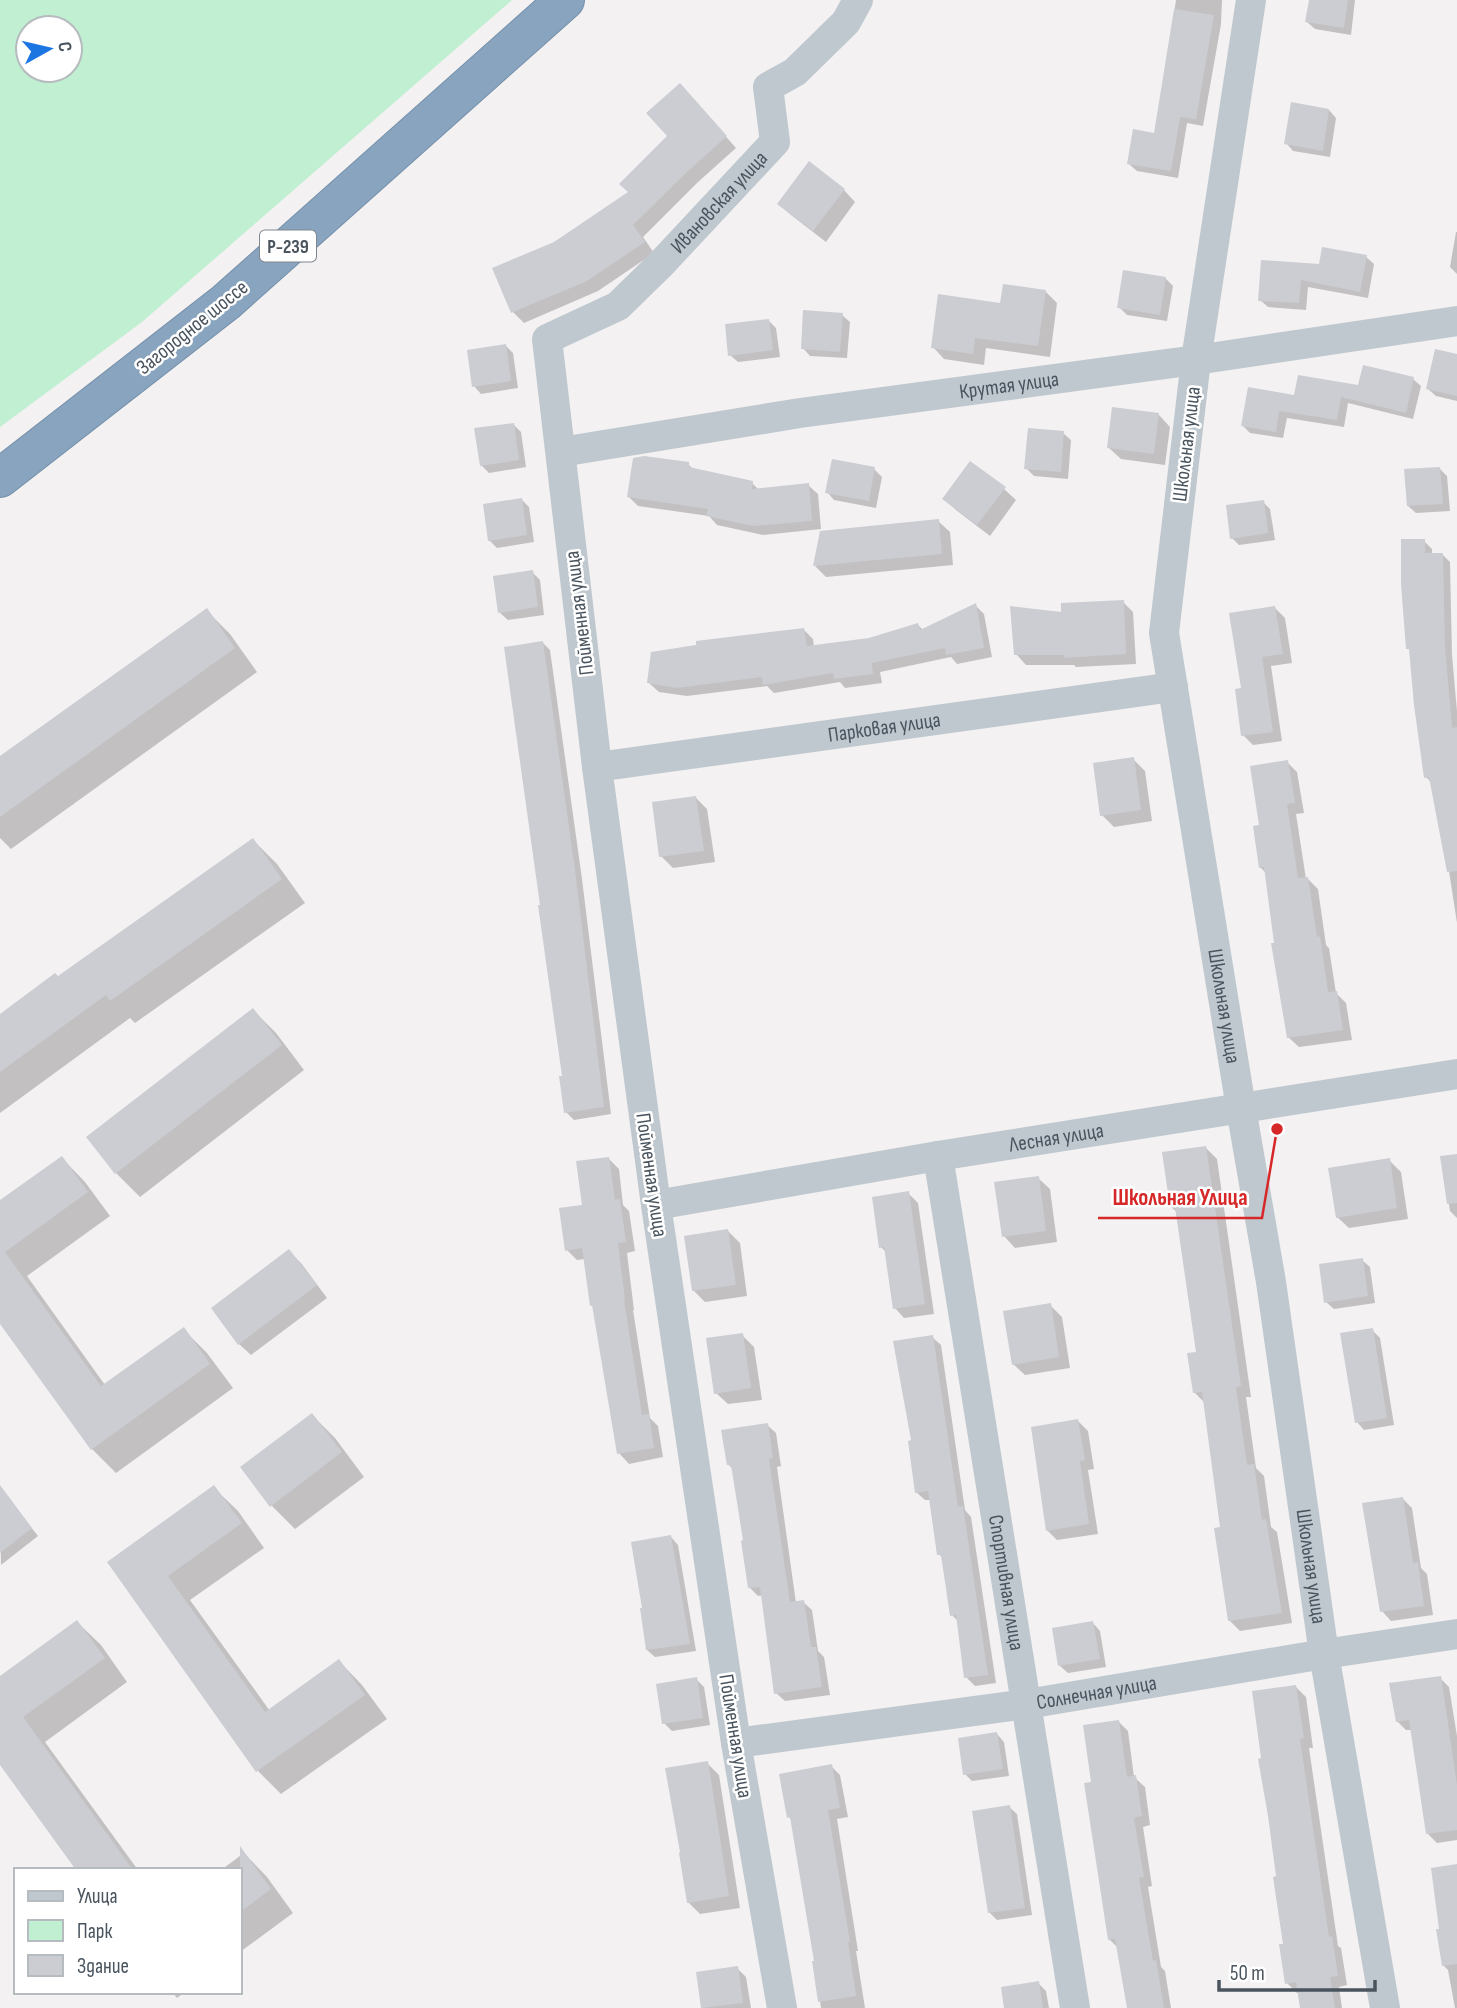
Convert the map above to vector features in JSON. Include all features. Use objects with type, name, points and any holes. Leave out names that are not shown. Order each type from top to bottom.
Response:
[{"type":"highway","name":"Загородное шоссе","points":[[0,478],[226,302],[565,0]]},
{"type":"street","name":"Ивановская улица","points":[[547,339],[618,306],[775,142],[768,87],[795,72],[846,22],[858,0]]},
{"type":"street","name":"Школьная улица","points":[[1251,0],[1196,360],[1164,633],[1271,1282],[1324,1654],[1385,2008]]},
{"type":"street","name":"Крутая улица","points":[[561,452],[800,413],[1196,360],[1457,321]]},
{"type":"street","name":"Пойменная улица","points":[[547,339],[597,767],[656,1205],[736,1743],[782,2008]]},
{"type":"street","name":"Парковая улица","points":[[597,767],[1173,687]]},
{"type":"street","name":"Лесная улица","points":[[656,1205],[938,1156],[1457,1074]]},
{"type":"street","name":"Спортивная улица","points":[[938,1156],[1075,2008]]},
{"type":"street","name":"Солнечная улица","points":[[736,1743],[1027,1704],[1457,1634]]},
{"type":"green space","points":[[0,0],[512,0],[142,322],[0,427]]},
{"type":"building","points":[[1309,0],[1348,0],[1344,28],[1305,22]]},
{"type":"building","points":[[1174,9],[1214,15],[1196,119],[1180,117],[1171,171],[1127,164],[1133,129],[1154,133]]},
{"type":"building","points":[[680,83],[727,136],[633,225],[645,242],[587,281],[511,313],[492,268],[554,242],[628,192],[619,184],[667,136],[646,113]]},
{"type":"building","points":[[1291,102],[1329,109],[1323,151],[1284,144]]},
{"type":"building","points":[[809,161],[845,189],[813,231],[777,204]]},
{"type":"building","points":[[1322,247],[1367,255],[1360,292],[1301,280],[1299,303],[1258,301],[1261,260],[1319,264]]},
{"type":"building","points":[[1123,270],[1166,277],[1160,315],[1117,308]]},
{"type":"building","points":[[1003,284],[1046,290],[1038,346],[975,338],[973,354],[931,348],[938,294],[1000,303]]},
{"type":"building","points":[[803,310],[843,313],[840,352],[801,349]]},
{"type":"building","points":[[769,319],[773,350],[728,356],[725,324]]},
{"type":"building","points":[[506,344],[511,381],[472,387],[467,350]]},
{"type":"building","points":[[1435,349],[1457,354],[1457,396],[1426,389]]},
{"type":"building","points":[[1363,365],[1414,377],[1406,413],[1341,397],[1337,420],[1279,411],[1276,432],[1241,426],[1248,387],[1294,395],[1298,375],[1358,385]]},
{"type":"building","points":[[1112,407],[1159,413],[1154,454],[1107,448]]},
{"type":"building","points":[[514,423],[519,460],[480,466],[474,428]]},
{"type":"building","points":[[1028,428],[1064,431],[1061,472],[1024,469]]},
{"type":"building","points":[[644,456],[689,462],[689,467],[753,481],[752,489],[809,483],[812,521],[753,526],[706,516],[708,509],[627,497],[633,458]]},
{"type":"building","points":[[832,459],[875,467],[869,501],[825,493]]},
{"type":"building","points":[[970,461],[1006,487],[977,525],[942,499]]},
{"type":"building","points":[[1440,467],[1443,504],[1407,506],[1404,469]]},
{"type":"building","points":[[522,498],[527,535],[488,541],[483,504]]},
{"type":"building","points":[[1264,500],[1268,533],[1230,539],[1226,505]]},
{"type":"building","points":[[939,519],[942,554],[813,566],[820,531]]},
{"type":"building","points":[[1401,539],[1425,539],[1425,553],[1443,553],[1445,646],[1452,728],[1457,727],[1457,871],[1447,872],[1429,777],[1424,778],[1409,649],[1406,649]]},
{"type":"building","points":[[533,570],[538,607],[498,613],[493,576]]},
{"type":"building","points":[[1124,600],[1126,654],[1064,658],[1064,655],[1014,655],[1010,606],[1061,612],[1061,603]]},
{"type":"building","points":[[976,603],[984,648],[946,655],[945,648],[872,663],[873,674],[834,679],[833,673],[763,685],[762,677],[677,688],[647,683],[651,652],[696,645],[696,641],[804,628],[807,646],[869,638],[918,623],[920,630]]},
{"type":"building","points":[[1275,606],[1283,654],[1262,657],[1273,732],[1241,736],[1235,689],[1241,688],[1229,613]]},
{"type":"building","points":[[207,608],[235,648],[0,817],[0,756]]},
{"type":"building","points":[[543,641],[604,1107],[564,1113],[559,1076],[562,1076],[540,905],[504,647]]},
{"type":"building","points":[[1134,757],[1141,810],[1100,816],[1093,763]]},
{"type":"building","points":[[1288,760],[1295,803],[1287,804],[1298,878],[1308,877],[1328,992],[1337,991],[1343,1030],[1287,1038],[1271,943],[1274,943],[1264,867],[1259,868],[1253,826],[1259,825],[1250,766]]},
{"type":"building","points":[[696,796],[704,851],[659,857],[652,802]]},
{"type":"building","points":[[253,838],[282,879],[110,1001],[106,995],[0,1072],[0,1014],[55,973],[58,976]]},
{"type":"building","points":[[253,1008],[282,1045],[115,1174],[86,1137]]},
{"type":"building","points":[[1206,1146],[1241,1386],[1236,1387],[1247,1465],[1254,1464],[1262,1520],[1266,1519],[1282,1613],[1228,1621],[1214,1528],[1220,1527],[1202,1392],[1193,1393],[1187,1353],[1196,1352],[1175,1207],[1170,1207],[1162,1152]]},
{"type":"building","points":[[1457,1154],[1457,1203],[1447,1204],[1440,1156]]},
{"type":"building","points":[[62,1156],[88,1192],[5,1252],[101,1386],[184,1327],[210,1364],[91,1450],[0,1324],[0,1200]]},
{"type":"building","points":[[609,1157],[615,1200],[620,1199],[626,1242],[618,1243],[624,1300],[642,1415],[649,1414],[654,1448],[617,1454],[582,1248],[565,1251],[559,1208],[582,1205],[576,1161]]},
{"type":"building","points":[[1390,1158],[1397,1208],[1336,1218],[1328,1168]]},
{"type":"building","points":[[1039,1176],[1046,1231],[1002,1237],[994,1182]]},
{"type":"building","points":[[909,1191],[925,1304],[893,1309],[884,1247],[879,1248],[872,1197]]},
{"type":"building","points":[[728,1229],[736,1285],[692,1291],[684,1236]]},
{"type":"building","points":[[289,1249],[317,1285],[238,1345],[211,1308]]},
{"type":"building","points":[[1363,1258],[1368,1296],[1324,1303],[1319,1264]]},
{"type":"building","points":[[1051,1303],[1059,1357],[1012,1365],[1003,1311]]},
{"type":"building","points":[[1373,1328],[1387,1418],[1355,1423],[1340,1333]]},
{"type":"building","points":[[743,1333],[751,1388],[714,1394],[706,1338]]},
{"type":"building","points":[[933,1335],[958,1507],[963,1506],[988,1675],[964,1678],[956,1615],[950,1616],[941,1555],[937,1555],[928,1491],[915,1493],[908,1441],[911,1440],[893,1341]]},
{"type":"building","points":[[312,1413],[342,1452],[270,1507],[240,1467]]},
{"type":"building","points":[[1078,1419],[1085,1460],[1080,1461],[1089,1524],[1046,1531],[1031,1427]]},
{"type":"building","points":[[768,1423],[773,1458],[769,1459],[790,1602],[804,1600],[811,1647],[816,1647],[822,1687],[774,1694],[760,1587],[748,1588],[731,1465],[727,1465],[721,1430]]},
{"type":"building","points":[[0,1485],[32,1528],[0,1553]]},
{"type":"building","points":[[214,1485],[242,1523],[168,1576],[265,1712],[339,1659],[365,1695],[256,1772],[107,1562]]},
{"type":"building","points":[[1403,1497],[1413,1563],[1418,1562],[1424,1606],[1380,1612],[1362,1503]]},
{"type":"building","points":[[671,1535],[690,1644],[646,1650],[631,1542]]},
{"type":"building","points":[[77,1620],[105,1658],[23,1717],[132,1868],[75,1868],[0,1765],[0,1676]]},
{"type":"building","points":[[1093,1621],[1100,1659],[1058,1666],[1052,1628]]},
{"type":"building","points":[[1441,1676],[1457,1785],[1457,1830],[1426,1834],[1409,1720],[1396,1722],[1389,1683]]},
{"type":"building","points":[[697,1677],[703,1718],[662,1724],[656,1684]]},
{"type":"building","points":[[1296,1685],[1304,1738],[1300,1739],[1329,1937],[1332,1936],[1338,1976],[1330,1977],[1335,2008],[1300,2008],[1296,1982],[1285,1984],[1279,1944],[1283,1944],[1273,1877],[1276,1876],[1258,1759],[1261,1758],[1252,1691]]},
{"type":"building","points":[[1119,1720],[1127,1777],[1136,1775],[1142,1816],[1134,1818],[1144,1877],[1139,1878],[1164,2008],[1127,2008],[1115,1939],[1108,1940],[1084,1783],[1091,1782],[1083,1725]]},
{"type":"building","points":[[997,1732],[1003,1769],[963,1775],[958,1738]]},
{"type":"building","points":[[708,1761],[729,1896],[687,1903],[665,1768]]},
{"type":"building","points":[[832,1764],[840,1808],[828,1810],[850,1942],[856,1996],[818,2002],[814,1961],[790,1817],[787,1818],[779,1774]]},
{"type":"building","points":[[1010,1805],[1025,1908],[988,1913],[972,1811]]},
{"type":"building","points":[[240,1846],[271,1889],[242,1911],[242,1868]]},
{"type":"building","points":[[1457,1864],[1457,1964],[1442,1966],[1431,1868]]},
{"type":"building","points":[[738,1966],[743,2003],[701,2008],[696,1972]]},
{"type":"building","points":[[1039,1981],[1043,2008],[1004,2008],[1001,1987]]},
{"type":"place","name":"Школьная Улица","points":[[1277,1129]]}]
